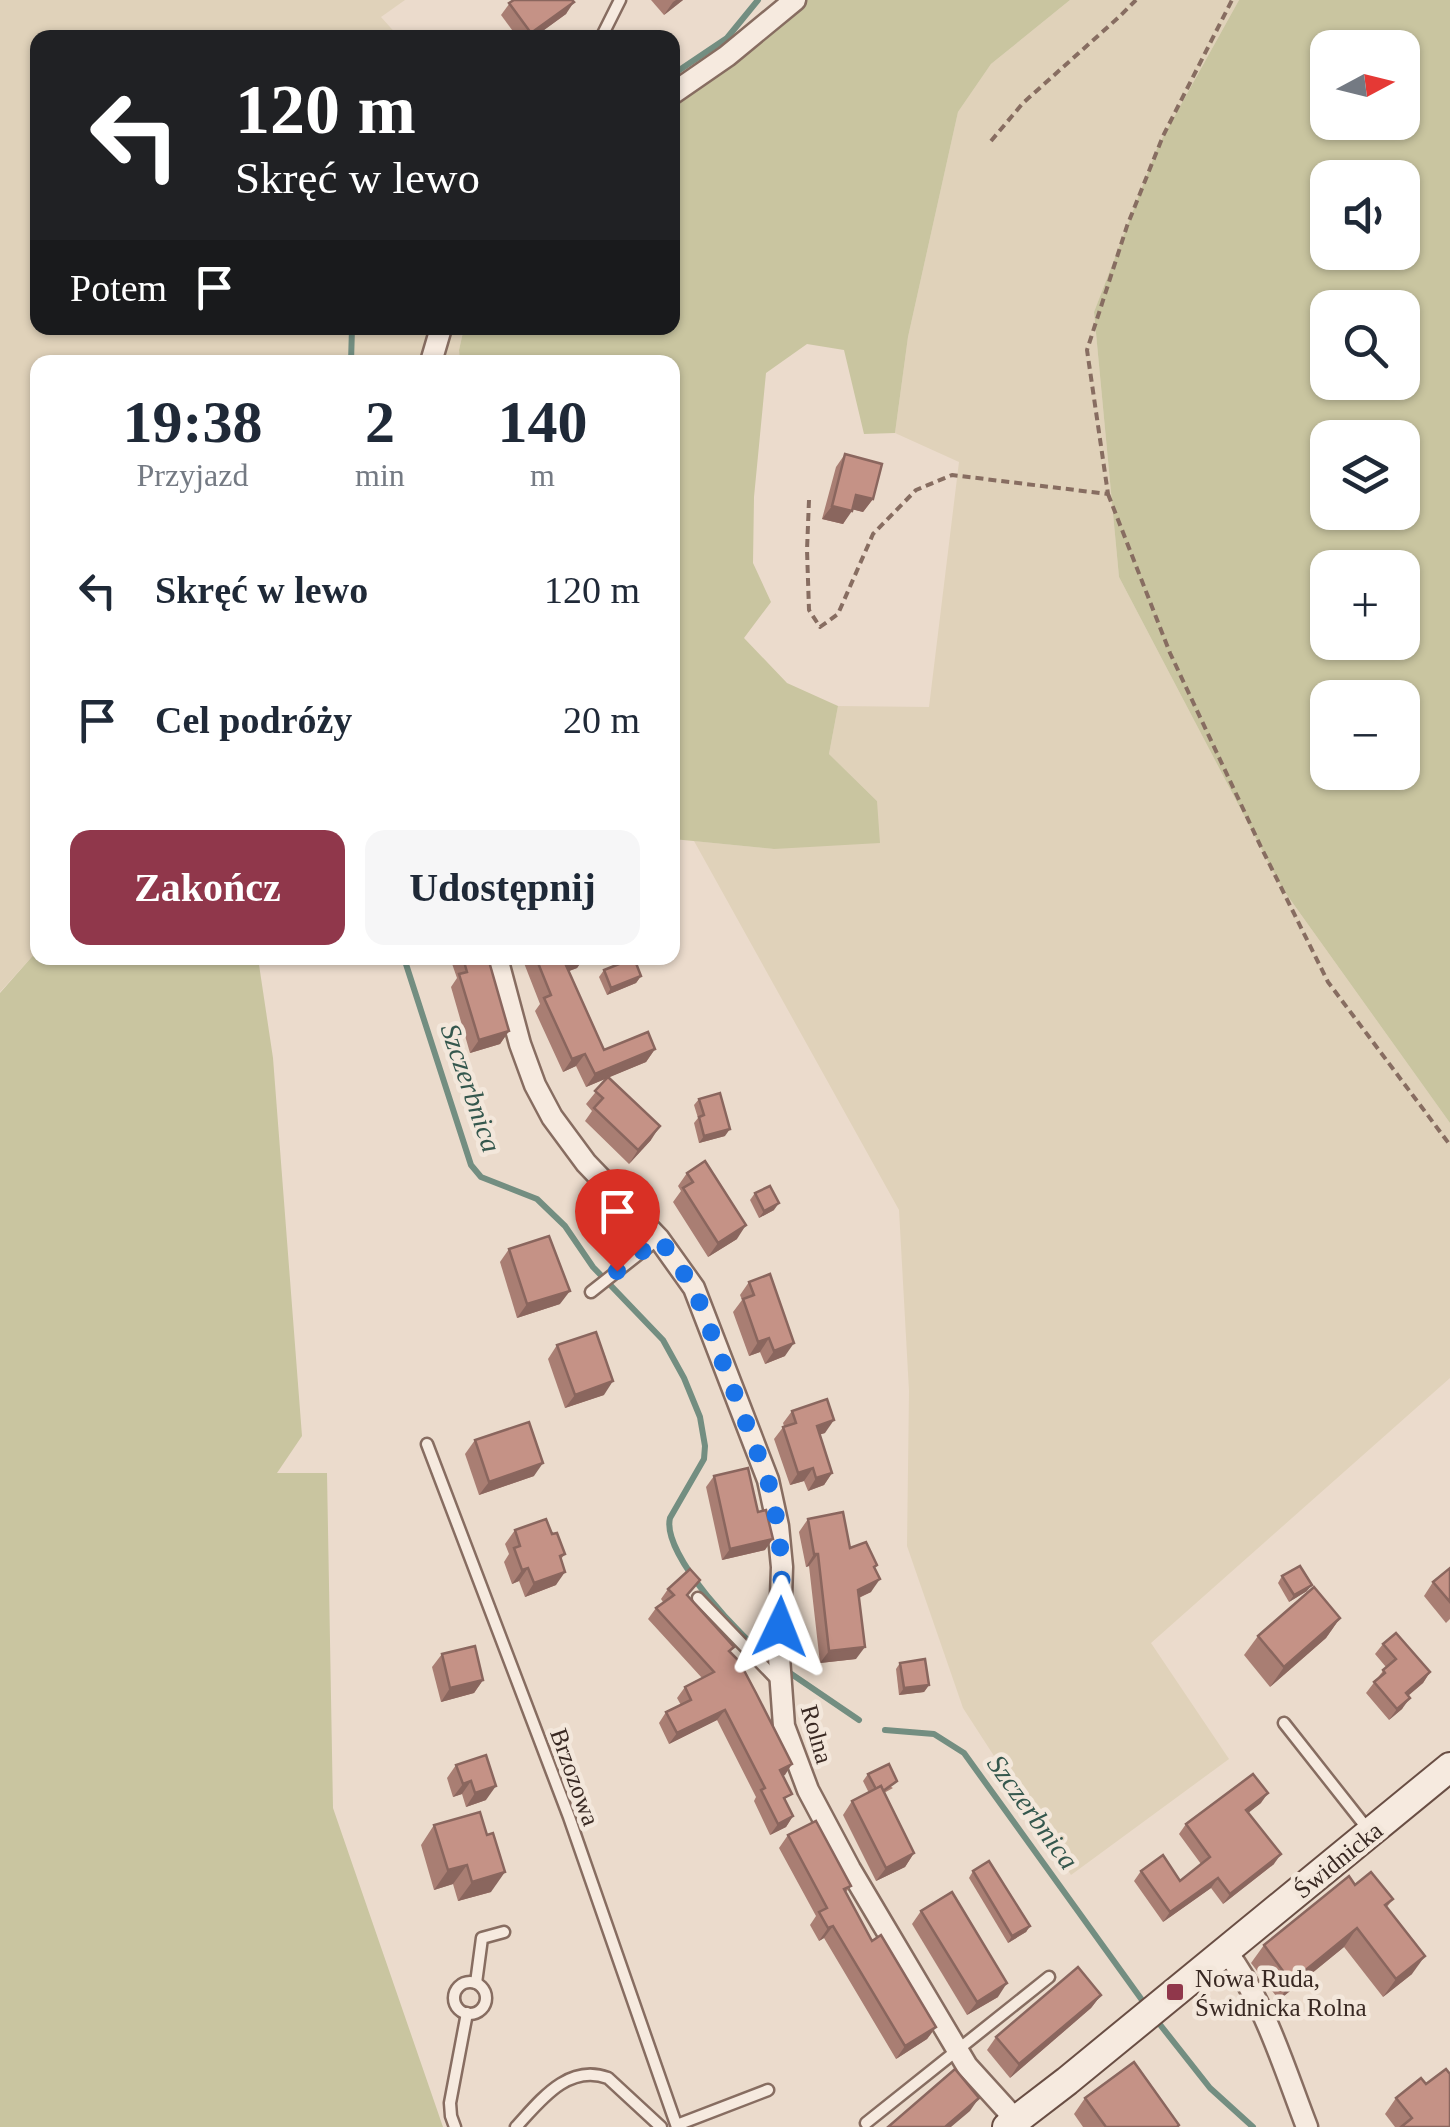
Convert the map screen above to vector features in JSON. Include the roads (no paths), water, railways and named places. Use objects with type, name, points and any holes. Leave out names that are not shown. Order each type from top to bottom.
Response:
[{"type":"street","points":[[680,88],[795,0]]},
{"type":"street","name":"Rolna","points":[[499,965],[535,1085],[552,1117],[586,1162],[659,1238],[694,1288],[768,1480],[782,1567],[779,1682],[784,1726],[808,1790],[966,2066],[1012,2124]]},
{"type":"street","name":"Świdnicka","points":[[1012,2124],[1450,1767]]},
{"type":"street","points":[[1226,1951],[1242,1973],[1268,2028],[1307,2127]]},
{"type":"lane","points":[[605,30],[620,0]]},
{"type":"lane","points":[[590,1292],[659,1238]]},
{"type":"lane","name":"Brzozowa","points":[[428,1444],[569,1817],[677,2126]]},
{"type":"lane","points":[[698,1598],[779,1682]]},
{"type":"lane","points":[[1284,1722],[1371,1833]]},
{"type":"lane","points":[[476,1983],[482,1938],[504,1932]]},
{"type":"lane","points":[[866,2123],[1050,1978]]},
{"type":"lane","points":[[466,1983],[476,1983],[486,1994],[485,2005],[467,2014],[458,2008],[455,1993],[466,1983]]},
{"type":"lane","points":[[455,2127],[450,2103],[467,2014]]},
{"type":"lane","points":[[516,2127],[551,2089],[573,2077],[597,2074],[608,2078],[660,2127]]},
{"type":"lane","points":[[677,2126],[768,2090]]},
{"type":"waterway","name":"Szczerbnica","points":[[680,70],[727,38],[758,0]]},
{"type":"waterway","name":"Szczerbnica","points":[[351,355],[352,335]]},
{"type":"waterway","name":"Szczerbnica","points":[[406,965],[471,1165],[481,1177],[537,1199],[565,1226],[593,1267],[663,1340],[684,1378],[700,1417],[704,1459],[670,1518],[671,1534],[678,1553],[707,1595],[773,1661]]},
{"type":"waterway","name":"Szczerbnica","points":[[787,1671],[859,1720]]},
{"type":"waterway","name":"Szczerbnica","points":[[885,1730],[934,1734],[964,1753],[1147,2007]]},
{"type":"waterway","name":"Szczerbnica","points":[[1154,2017],[1210,2088],[1253,2127]]},
{"type":"place","name":"Nowa Ruda, Świdnicka Rolna","points":[[1175,1992]]}]
